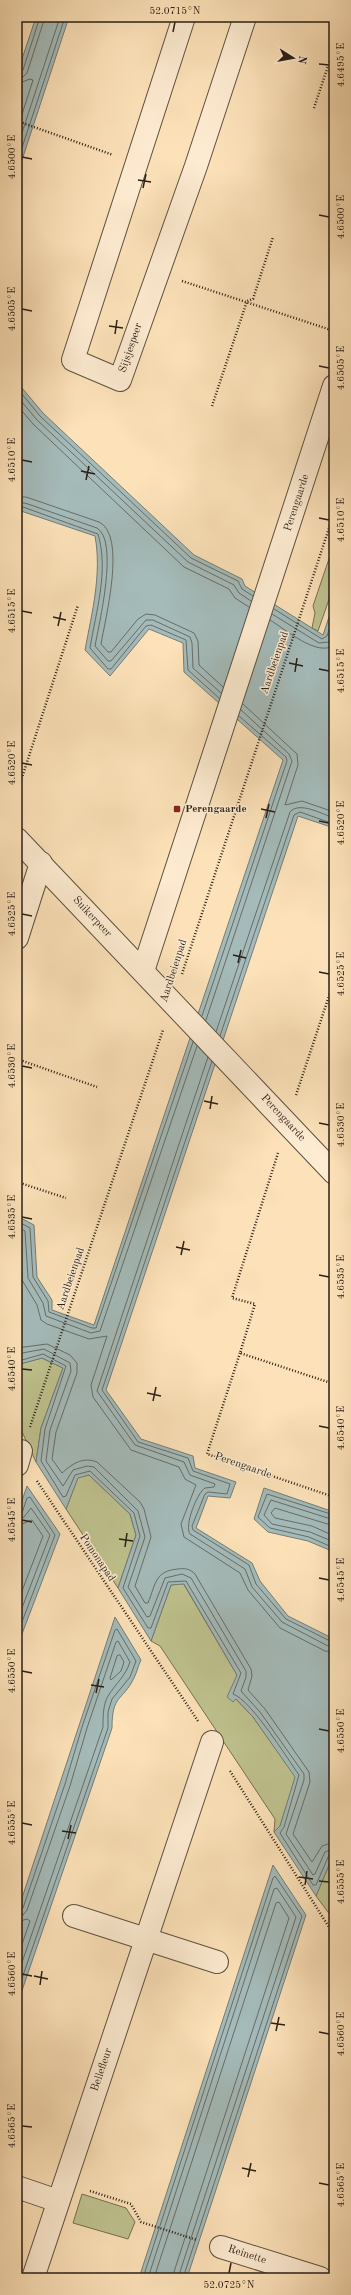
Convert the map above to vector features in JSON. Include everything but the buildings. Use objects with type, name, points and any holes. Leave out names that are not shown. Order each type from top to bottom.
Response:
[{"type":"street","name":"Sijsjespeer","points":[[184,17],[73,360],[120,380],[245,17]]},
{"type":"street","name":"Perengaarde","points":[[334,386],[143,971],[230,1061],[334,1173]]},
{"type":"street","name":"Suikerpeer","points":[[17,839],[143,971]]},
{"type":"street","points":[[17,938],[41,863]]},
{"type":"street","name":"Bellefleur","points":[[32,2278],[212,1742]]},
{"type":"street","points":[[74,1916],[216,1962]]},
{"type":"street","points":[[17,2187],[61,2192]]},
{"type":"street","name":"Reinette","points":[[221,2247],[320,2278]]},
{"type":"path","points":[[314,108],[334,48]]},
{"type":"path","points":[[17,122],[136,163]]},
{"type":"path","points":[[246,300],[253,299],[273,237]]},
{"type":"path","points":[[158,273],[246,300],[334,331]]},
{"type":"path","points":[[212,406],[246,300]]},
{"type":"path","name":"Aardbeienpad","points":[[25,1457],[71,1306],[177,1006],[255,748],[334,513]]},
{"type":"path","points":[[17,793],[78,605]]},
{"type":"path","points":[[334,981],[287,1122],[232,1298],[255,1304],[240,1353],[334,1384]]},
{"type":"path","points":[[17,1060],[97,1087]]},
{"type":"path","points":[[17,1182],[66,1198]]},
{"type":"path","name":"Perengaarde","points":[[240,1353],[207,1454],[334,1497]]},
{"type":"path","name":"Pomonapad","points":[[25,1457],[68,1528],[152,1654]]},
{"type":"path","points":[[273,1841],[334,1935]]},
{"type":"path","points":[[61,2192],[131,2204],[141,2222],[199,2240]]},
{"type":"green space","points":[[334,544],[334,585],[318,631],[312,628],[315,613],[313,606]]},
{"type":"green space","points":[[42,1358],[63,1368],[41,1428],[36,1462],[17,1421],[17,1361],[20,1364]]},
{"type":"green space","points":[[89,1475],[130,1514],[136,1535],[118,1588],[66,1509],[78,1477]]},
{"type":"green space","points":[[183,1583],[237,1675],[236,1699],[253,1717],[296,1777],[280,1826],[274,1832],[275,1819],[160,1646],[151,1641],[171,1585]]},
{"type":"green space","points":[[334,1853],[334,1920],[316,1896]]},
{"type":"green space","points":[[82,2194],[126,2208],[135,2222],[128,2239],[73,2223]]},
{"type":"water","points":[[36,17],[69,17],[17,175],[17,74]]},
{"type":"water","points":[[17,382],[43,413],[194,555],[242,579],[245,586],[323,635],[334,602],[334,828],[298,816],[106,1390],[141,1439],[193,1456],[195,1468],[236,1482],[230,1498],[208,1496],[196,1528],[252,1563],[260,1581],[288,1616],[332,1638],[334,1635],[334,1853],[316,1896],[274,1832],[280,1826],[295,1777],[253,1717],[236,1699],[233,1702],[227,1697],[237,1675],[184,1584],[171,1585],[151,1641],[118,1588],[136,1535],[130,1514],[89,1475],[78,1478],[66,1509],[36,1462],[41,1428],[63,1368],[42,1358],[20,1364],[17,1361],[17,1216],[34,1225],[37,1277],[52,1300],[52,1310],[94,1325],[283,760],[184,672],[183,643],[149,629],[110,676],[85,650],[97,579],[97,550],[95,536],[21,511],[17,516]]},
{"type":"water","points":[[27,1486],[60,1534],[17,1647],[17,1515]]},
{"type":"water","points":[[264,1488],[334,1512],[334,1552],[308,1541],[268,1532],[254,1519]]},
{"type":"water","points":[[115,1617],[141,1660],[130,1686],[118,1699],[114,1709],[112,1728],[17,2005],[17,1913]]},
{"type":"water","points":[[273,1865],[306,1915],[187,2278],[139,2278]]},
{"type":"place","name":"Perengaarde","points":[[177,809]]}]
